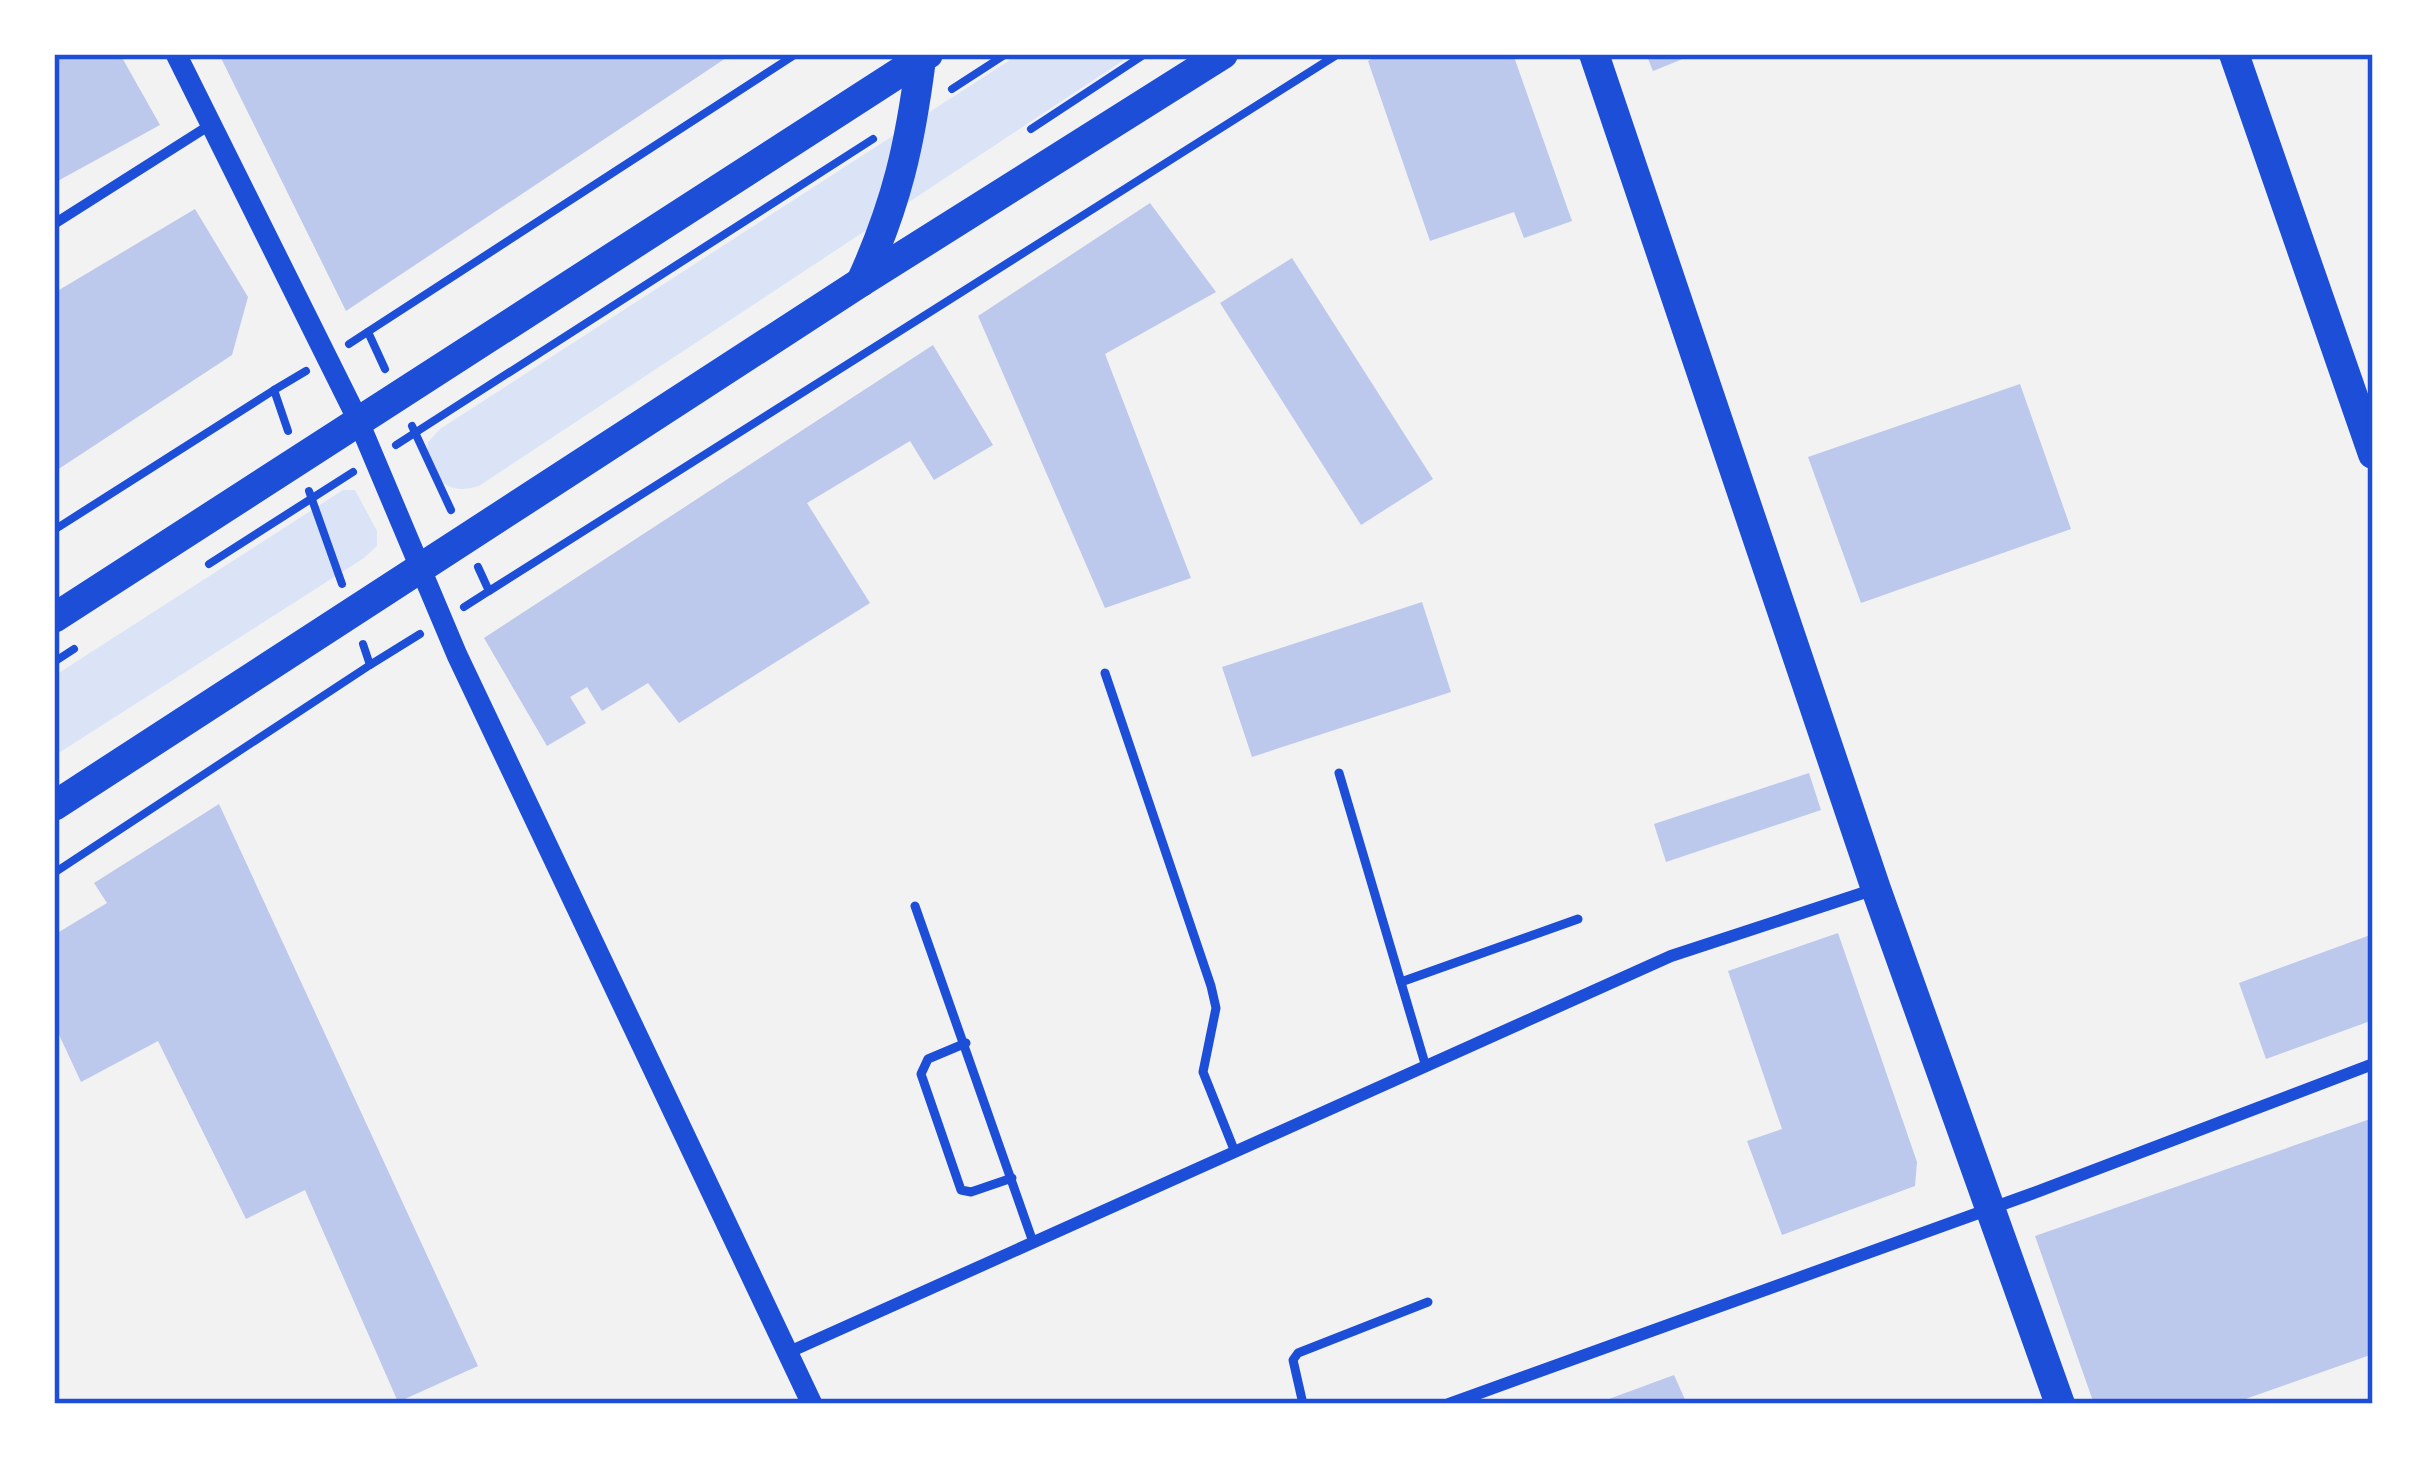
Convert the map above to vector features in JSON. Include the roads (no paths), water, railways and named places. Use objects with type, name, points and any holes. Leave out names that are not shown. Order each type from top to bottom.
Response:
[{"type":"main road","points":[[54,806],[861,282],[1222,54]]},
{"type":"main road","points":[[1594,54],[1876,889],[2060,1404]]},
{"type":"main road","points":[[2234,54],[2373,454]]},
{"type":"main road","points":[[861,282],[890,218],[923,56]]},
{"type":"main road","points":[[54,618],[923,56]]},
{"type":"street","points":[[176,54],[358,420],[466,676],[812,1404]]},
{"type":"street","points":[[54,224],[210,125]]},
{"type":"street","points":[[788,1353],[1671,956],[1876,889]]},
{"type":"street","points":[[1449,1404],[2373,1064]]},
{"type":"lane","points":[[1105,673],[1216,1008],[1203,1072],[1235,1152]]},
{"type":"lane","points":[[1339,773],[1426,1067]]},
{"type":"lane","points":[[915,906],[1034,1242]]},
{"type":"lane","points":[[1401,982],[1578,919]]},
{"type":"lane","points":[[966,1042],[928,1059],[921,1074],[961,1190],[971,1192],[1012,1178]]},
{"type":"lane","points":[[1303,1404],[1293,1360],[1298,1353],[1428,1302]]}]
